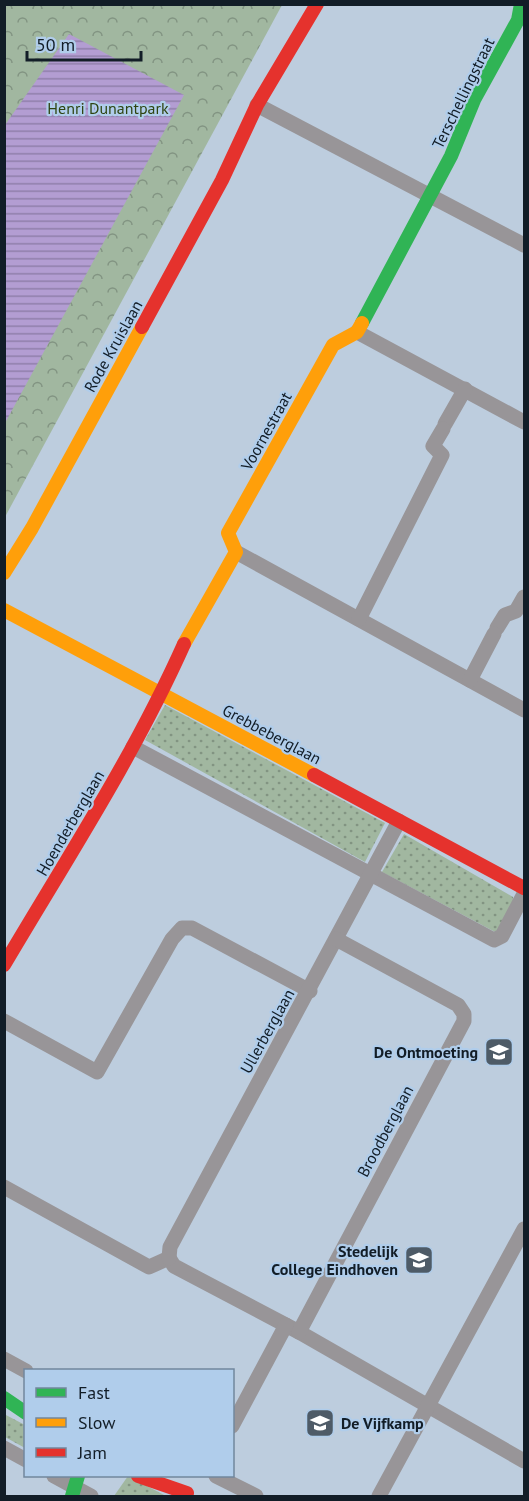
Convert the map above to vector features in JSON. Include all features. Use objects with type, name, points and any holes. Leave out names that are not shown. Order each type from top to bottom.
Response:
[{"type":"street","name":"Rode Kruislaan","points":[[4,573],[32,528],[317,4]]},
{"type":"street","name":"Terschellingstraat","points":[[432,195],[474,100],[521,24],[521,4]]},
{"type":"street","points":[[262,108],[525,245]]},
{"type":"street","points":[[432,195],[357,332],[525,422]]},
{"type":"street","name":"Voornestraat","points":[[236,552],[228,533],[333,345],[357,332]]},
{"type":"street","points":[[359,619],[442,455],[433,446],[465,389]]},
{"type":"street","name":"Rode Kruislaan","points":[[6,596],[32,528]]},
{"type":"street","points":[[161,696],[192,626],[236,552],[525,710]]},
{"type":"street","points":[[470,681],[505,615],[516,611],[525,597]]},
{"type":"street","name":"Grebbeberglaan","points":[[4,610],[161,696],[525,888]]},
{"type":"street","name":"Hoenderberglaan","points":[[4,965],[161,696]]},
{"type":"street","points":[[133,747],[494,940],[502,936],[525,894]]},
{"type":"street","name":"Ullerberglaan","points":[[169,1258],[170,1247],[310,991],[399,821]]},
{"type":"street","points":[[4,1021],[97,1072],[172,939],[182,928],[192,928],[310,991]]},
{"type":"street","name":"Broodberglaan","points":[[234,1423],[292,1329],[464,1021],[464,1014],[458,1005],[336,939]]},
{"type":"street","points":[[4,1187],[149,1267],[169,1258],[174,1266],[292,1329],[525,1461]]},
{"type":"street","points":[[378,1497],[525,1229]]},
{"type":"street","points":[[4,1359],[24,1370]]},
{"type":"street","points":[[4,1390],[24,1396]]},
{"type":"street","points":[[4,1398],[24,1412]]},
{"type":"street","points":[[4,1448],[24,1459]]},
{"type":"street","points":[[56,1477],[91,1497]]},
{"type":"street","points":[[75,1487],[89,1477]]},
{"type":"street","points":[[141,1477],[191,1495]]},
{"type":"street","points":[[166,1477],[191,1495]]},
{"type":"street","points":[[218,1477],[256,1497]]},
{"type":"green space","name":"Henri Dunantpark","points":[[5,5],[282,5],[5,517]]},
{"type":"green space","points":[[165,705],[385,823],[365,862],[145,740]]},
{"type":"green space","points":[[404,834],[513,897],[514,902],[497,933],[382,872]]},
{"type":"green space","points":[[4,1414],[24,1424],[24,1447],[5,1437]]},
{"type":"green space","points":[[127,1477],[130,1477],[166,1496],[114,1496]]},
{"type":"shaded area","points":[[69,34],[184,95],[5,423],[5,125]]},
{"type":"traffic: fast","points":[[362,323],[451,156],[474,100],[518,20],[521,4]]},
{"type":"traffic: fast","points":[[4,1398],[24,1412]]},
{"type":"traffic: fast","points":[[72,1496],[78,1477]]},
{"type":"traffic: slow","points":[[184,644],[236,552],[228,533],[333,345],[357,332],[362,323]]},
{"type":"traffic: slow","points":[[4,573],[32,528],[142,327]]},
{"type":"traffic: slow","points":[[4,610],[314,775]]},
{"type":"traffic: jam","points":[[142,327],[222,180],[257,105],[317,4]]},
{"type":"traffic: jam","points":[[4,965],[144,727],[184,644]]},
{"type":"traffic: jam","points":[[314,775],[524,888]]},
{"type":"traffic: jam","points":[[141,1477],[187,1493]]},
{"type":"place","name":"De Ontmoeting","points":[[499,1052]]},
{"type":"place","name":"Stedelijk College Eindhoven","points":[[419,1260]]},
{"type":"place","name":"De Vijfkamp","points":[[320,1423]]}]
